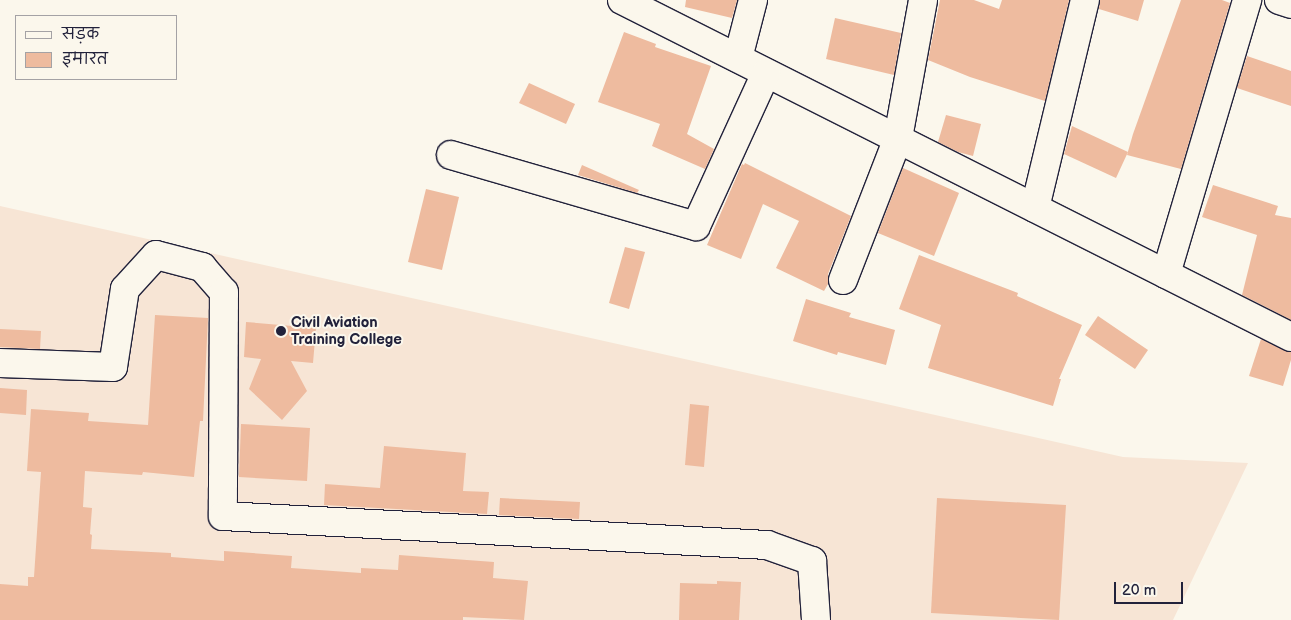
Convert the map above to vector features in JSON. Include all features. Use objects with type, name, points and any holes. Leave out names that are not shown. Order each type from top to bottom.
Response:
[{"type":"street","points":[[622,0],[1291,337]]},
{"type":"street","points":[[738,58],[753,0]]},
{"type":"street","points":[[843,280],[898,138],[923,0]]},
{"type":"street","points":[[1035,208],[1085,0]]},
{"type":"street","points":[[1166,274],[1247,0]]},
{"type":"street","points":[[1279,0],[1291,4]]},
{"type":"street","points":[[451,155],[696,226],[766,72]]},
{"type":"street","points":[[0,363],[113,367],[125,289],[156,255],[202,267],[224,292],[223,516],[766,545],[812,561],[816,620]]},
{"type":"shaded area","name":"Civil Aviation Training College","points":[[0,206],[1123,457],[1248,463],[1173,620],[0,620]]},
{"type":"building","points":[[686,0],[737,0],[732,18],[685,7]]},
{"type":"building","points":[[940,0],[974,0],[999,9],[1002,0],[1069,0],[1045,101],[970,77],[928,60]]},
{"type":"building","points":[[1100,0],[1144,0],[1138,21],[1099,9]]},
{"type":"building","points":[[1181,0],[1222,0],[1230,3],[1181,169],[1127,155]]},
{"type":"building","points":[[835,18],[901,33],[894,75],[826,59]]},
{"type":"building","points":[[624,32],[656,44],[655,47],[711,66],[687,134],[714,149],[705,169],[652,146],[660,124],[598,102]]},
{"type":"building","points":[[1247,56],[1291,71],[1291,106],[1237,88]]},
{"type":"building","points":[[529,83],[575,104],[566,124],[519,103]]},
{"type":"building","points":[[946,115],[981,124],[973,156],[958,152],[938,142]]},
{"type":"building","points":[[1072,126],[1128,152],[1116,178],[1064,154]]},
{"type":"building","points":[[745,163],[851,216],[828,274],[828,284],[824,291],[776,268],[799,221],[763,204],[741,259],[707,245],[742,164],[744,165]]},
{"type":"building","points":[[582,165],[639,190],[637,193],[578,175]]},
{"type":"building","points":[[903,168],[959,193],[934,256],[878,233]]},
{"type":"building","points":[[1213,185],[1278,206],[1275,215],[1291,218],[1291,320],[1242,295],[1257,235],[1202,217]]},
{"type":"building","points":[[426,189],[459,197],[442,270],[408,262]]},
{"type":"building","points":[[625,247],[645,252],[629,309],[609,303]]},
{"type":"building","points":[[919,255],[1018,293],[1017,296],[1082,325],[1059,379],[1061,379],[1053,406],[928,368],[941,325],[899,309]]},
{"type":"building","points":[[806,299],[851,313],[849,317],[895,330],[886,365],[838,352],[837,355],[793,341]]},
{"type":"building","points":[[155,315],[208,318],[203,421],[200,421],[194,477],[143,472],[142,475],[85,471],[83,507],[92,508],[91,549],[171,553],[171,557],[224,561],[224,551],[292,556],[291,568],[361,573],[361,568],[398,570],[399,555],[494,562],[493,578],[528,581],[524,620],[463,617],[463,620],[0,620],[0,584],[28,586],[28,577],[34,577],[41,472],[27,471],[31,409],[89,413],[88,421],[148,425]]},
{"type":"building","points":[[1098,316],[1148,350],[1135,369],[1085,335]]},
{"type":"building","points":[[246,322],[316,328],[313,363],[291,361],[307,391],[282,420],[249,389],[261,359],[244,357]]},
{"type":"building","points":[[0,329],[41,331],[40,349],[0,347]]},
{"type":"building","points":[[1261,339],[1291,352],[1291,360],[1283,386],[1249,376]]},
{"type":"building","points":[[0,388],[27,390],[26,415],[0,413]]},
{"type":"building","points":[[690,404],[709,406],[704,467],[685,465]]},
{"type":"building","points":[[241,424],[310,428],[307,481],[239,477]]},
{"type":"building","points":[[384,446],[466,453],[463,491],[489,492],[487,514],[324,505],[325,484],[380,488]]},
{"type":"building","points":[[500,498],[580,502],[579,519],[499,515]]},
{"type":"building","points":[[937,498],[1066,505],[1059,620],[931,613]]},
{"type":"building","points":[[717,581],[741,582],[739,620],[679,620],[680,583],[717,584]]},
{"type":"place","name":"Civil Aviation Training College","points":[[281,331]]}]
